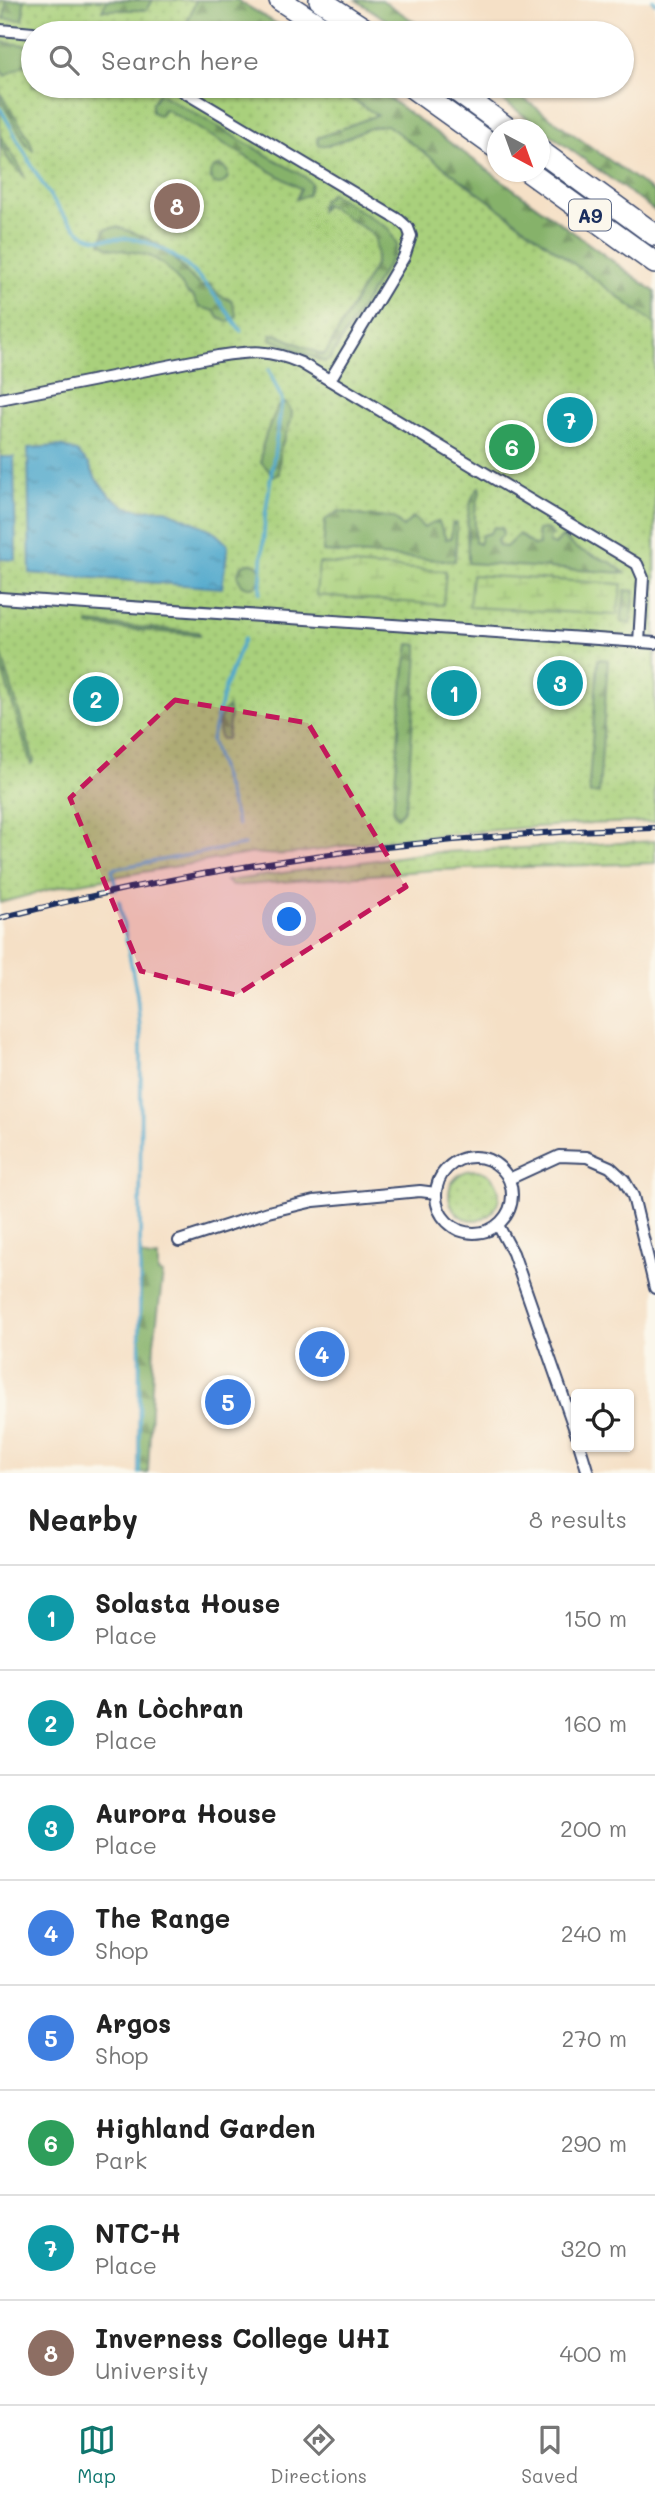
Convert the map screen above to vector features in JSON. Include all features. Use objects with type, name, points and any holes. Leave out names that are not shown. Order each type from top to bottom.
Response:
[{"type":"highway","points":[[280,0],[312,21]]},
{"type":"highway","points":[[320,0],[352,21]]},
{"type":"highway","points":[[427,98],[487,141]]},
{"type":"highway","points":[[466,98],[495,119]]},
{"type":"highway","name":"A9","points":[[550,158],[655,235]]},
{"type":"highway","name":"A9","points":[[543,182],[654,262]]},
{"type":"street","points":[[0,30],[21,32]]},
{"type":"street","points":[[194,98],[399,220],[408,228],[411,236],[404,257],[330,380]]},
{"type":"street","points":[[0,399],[245,352],[268,351],[281,354],[330,380],[636,564],[641,569],[643,578],[639,642]]},
{"type":"street","points":[[0,598],[655,643]]},
{"type":"street","points":[[509,1179],[559,1156],[587,1157],[610,1167],[624,1180],[636,1204],[655,1288]]},
{"type":"street","points":[[466,1158],[486,1158],[503,1170],[509,1179],[512,1199],[505,1217],[498,1225],[481,1232],[463,1231],[444,1219],[438,1207],[436,1193],[445,1170],[454,1162],[466,1158]]},
{"type":"street","points":[[179,1241],[187,1236],[268,1212],[314,1201],[420,1191],[436,1193]]},
{"type":"street","points":[[498,1225],[513,1253],[571,1419]]},
{"type":"street","points":[[582,1452],[588,1473]]},
{"type":"highlighted area","points":[[175,700],[308,723],[406,887],[236,995],[141,971],[70,798]]},
{"type":"green space","points":[[0,0],[237,0],[272,21],[21,21],[21,98],[388,98],[487,170],[487,182],[504,182],[655,292],[655,822],[516,828],[376,841],[299,853],[254,853],[62,886],[0,903]]},
{"type":"green space","points":[[0,0],[24,0],[23,20],[4,19],[6,1]]},
{"type":"green space","points":[[107,0],[153,0],[147,10],[102,10]]},
{"type":"green space","points":[[196,0],[237,0],[272,21],[188,21]]},
{"type":"green space","points":[[356,0],[382,0],[413,21],[388,21]]},
{"type":"green space","points":[[0,42],[21,45],[21,67],[5,76],[0,68]]},
{"type":"green space","points":[[0,93],[29,138],[33,150],[28,147],[0,99]]},
{"type":"green space","points":[[156,98],[168,98],[305,177],[311,183],[308,195],[296,199],[301,189],[165,109],[160,116],[152,112],[152,103]]},
{"type":"green space","points":[[348,98],[388,98],[487,170],[487,182],[504,182],[655,292],[655,324],[387,125],[368,129],[335,143],[319,145],[317,138],[377,115]]},
{"type":"green space","points":[[500,98],[523,98],[655,193],[655,211],[550,135],[550,119],[528,119]]},
{"type":"green space","points":[[0,135],[22,170],[24,176],[7,158]]},
{"type":"green space","points":[[215,166],[223,166],[228,175],[226,182],[215,184],[210,179],[210,171]]},
{"type":"green space","points":[[331,193],[389,229],[397,245],[335,351],[329,360],[324,362],[271,339],[271,334],[323,355],[375,265],[375,239],[370,232],[325,204],[320,212],[322,201]]},
{"type":"green space","points":[[183,199],[189,204],[184,213],[169,216],[168,209],[175,201]]},
{"type":"green space","points":[[117,227],[147,238],[163,248],[202,287],[210,284],[219,295],[232,301],[237,316],[227,322],[219,318],[215,311],[199,307],[193,296],[188,294],[169,270],[150,256],[111,248],[101,243],[105,229]]},
{"type":"green space","points":[[286,403],[292,412],[291,421],[280,450],[279,474],[274,476],[261,462],[262,448],[278,406]]},
{"type":"green space","points":[[479,487],[475,512],[475,542],[479,544],[482,535],[490,533],[494,527],[502,528],[503,535],[497,541],[499,546],[506,547],[519,534],[534,546],[539,545],[537,530],[547,529],[553,535],[549,543],[555,545],[562,537],[577,549],[612,563],[625,573],[468,563],[468,512]]},
{"type":"green space","points":[[339,511],[394,518],[403,527],[413,517],[424,528],[439,522],[446,539],[451,538],[452,524],[457,523],[455,561],[323,552],[325,520]]},
{"type":"green space","points":[[250,563],[259,566],[262,575],[259,584],[250,587],[241,584],[238,575],[241,566]]},
{"type":"green space","points":[[319,563],[446,571],[443,605],[316,595]]},
{"type":"green space","points":[[472,575],[622,584],[617,615],[469,607]]},
{"type":"green space","points":[[625,590],[635,591],[631,624],[621,622]]},
{"type":"green space","points":[[88,623],[198,632],[200,635],[88,626]]},
{"type":"green space","points":[[409,644],[418,645],[418,654],[407,797],[404,810],[397,817],[393,812],[402,688]]},
{"type":"green space","points":[[0,649],[34,761],[31,764],[0,663]]},
{"type":"green space","points":[[598,659],[608,660],[599,793],[590,794],[589,785]]},
{"type":"green space","points":[[228,707],[230,716],[227,739],[221,739],[219,722]]},
{"type":"green space","points":[[655,841],[655,863],[433,870],[232,886],[226,881],[426,853]]},
{"type":"green space","points":[[474,1170],[492,1177],[499,1195],[492,1213],[474,1220],[456,1213],[449,1195],[456,1177]]},
{"type":"green space","points":[[141,1255],[158,1257],[158,1273],[163,1274],[154,1343],[148,1473],[138,1473]]},
{"type":"water","points":[[61,446],[77,452],[89,464],[96,479],[109,495],[127,507],[143,510],[164,509],[212,530],[228,545],[222,588],[30,573],[28,448]]},
{"type":"water","points":[[0,457],[14,457],[16,560],[0,559]]},
{"type":"waterway","points":[[0,108],[47,192],[70,222],[82,233],[94,238],[134,239],[168,252],[196,274],[241,331]]},
{"type":"waterway","points":[[260,593],[265,517],[282,400],[269,370]]},
{"type":"waterway","points":[[238,825],[211,740],[225,687],[244,639]]},
{"type":"waterway","points":[[116,889],[112,869],[244,845]]},
{"type":"waterway","points":[[119,901],[137,995],[141,1039],[139,1473]]},
{"type":"railway","points":[[0,918],[162,882],[325,855],[490,837],[655,828]]},
{"type":"place","name":"Inverness College UHI","points":[[177,206]]},
{"type":"place","name":"NTC-H","points":[[570,420]]},
{"type":"place","name":"Highland Garden","points":[[512,447]]},
{"type":"place","name":"Aurora House","points":[[560,683]]},
{"type":"place","name":"Solasta House","points":[[454,693]]},
{"type":"place","name":"An Lòchran","points":[[96,699]]},
{"type":"place","name":"The Range","points":[[322,1354]]},
{"type":"place","name":"Argos","points":[[228,1402]]}]
